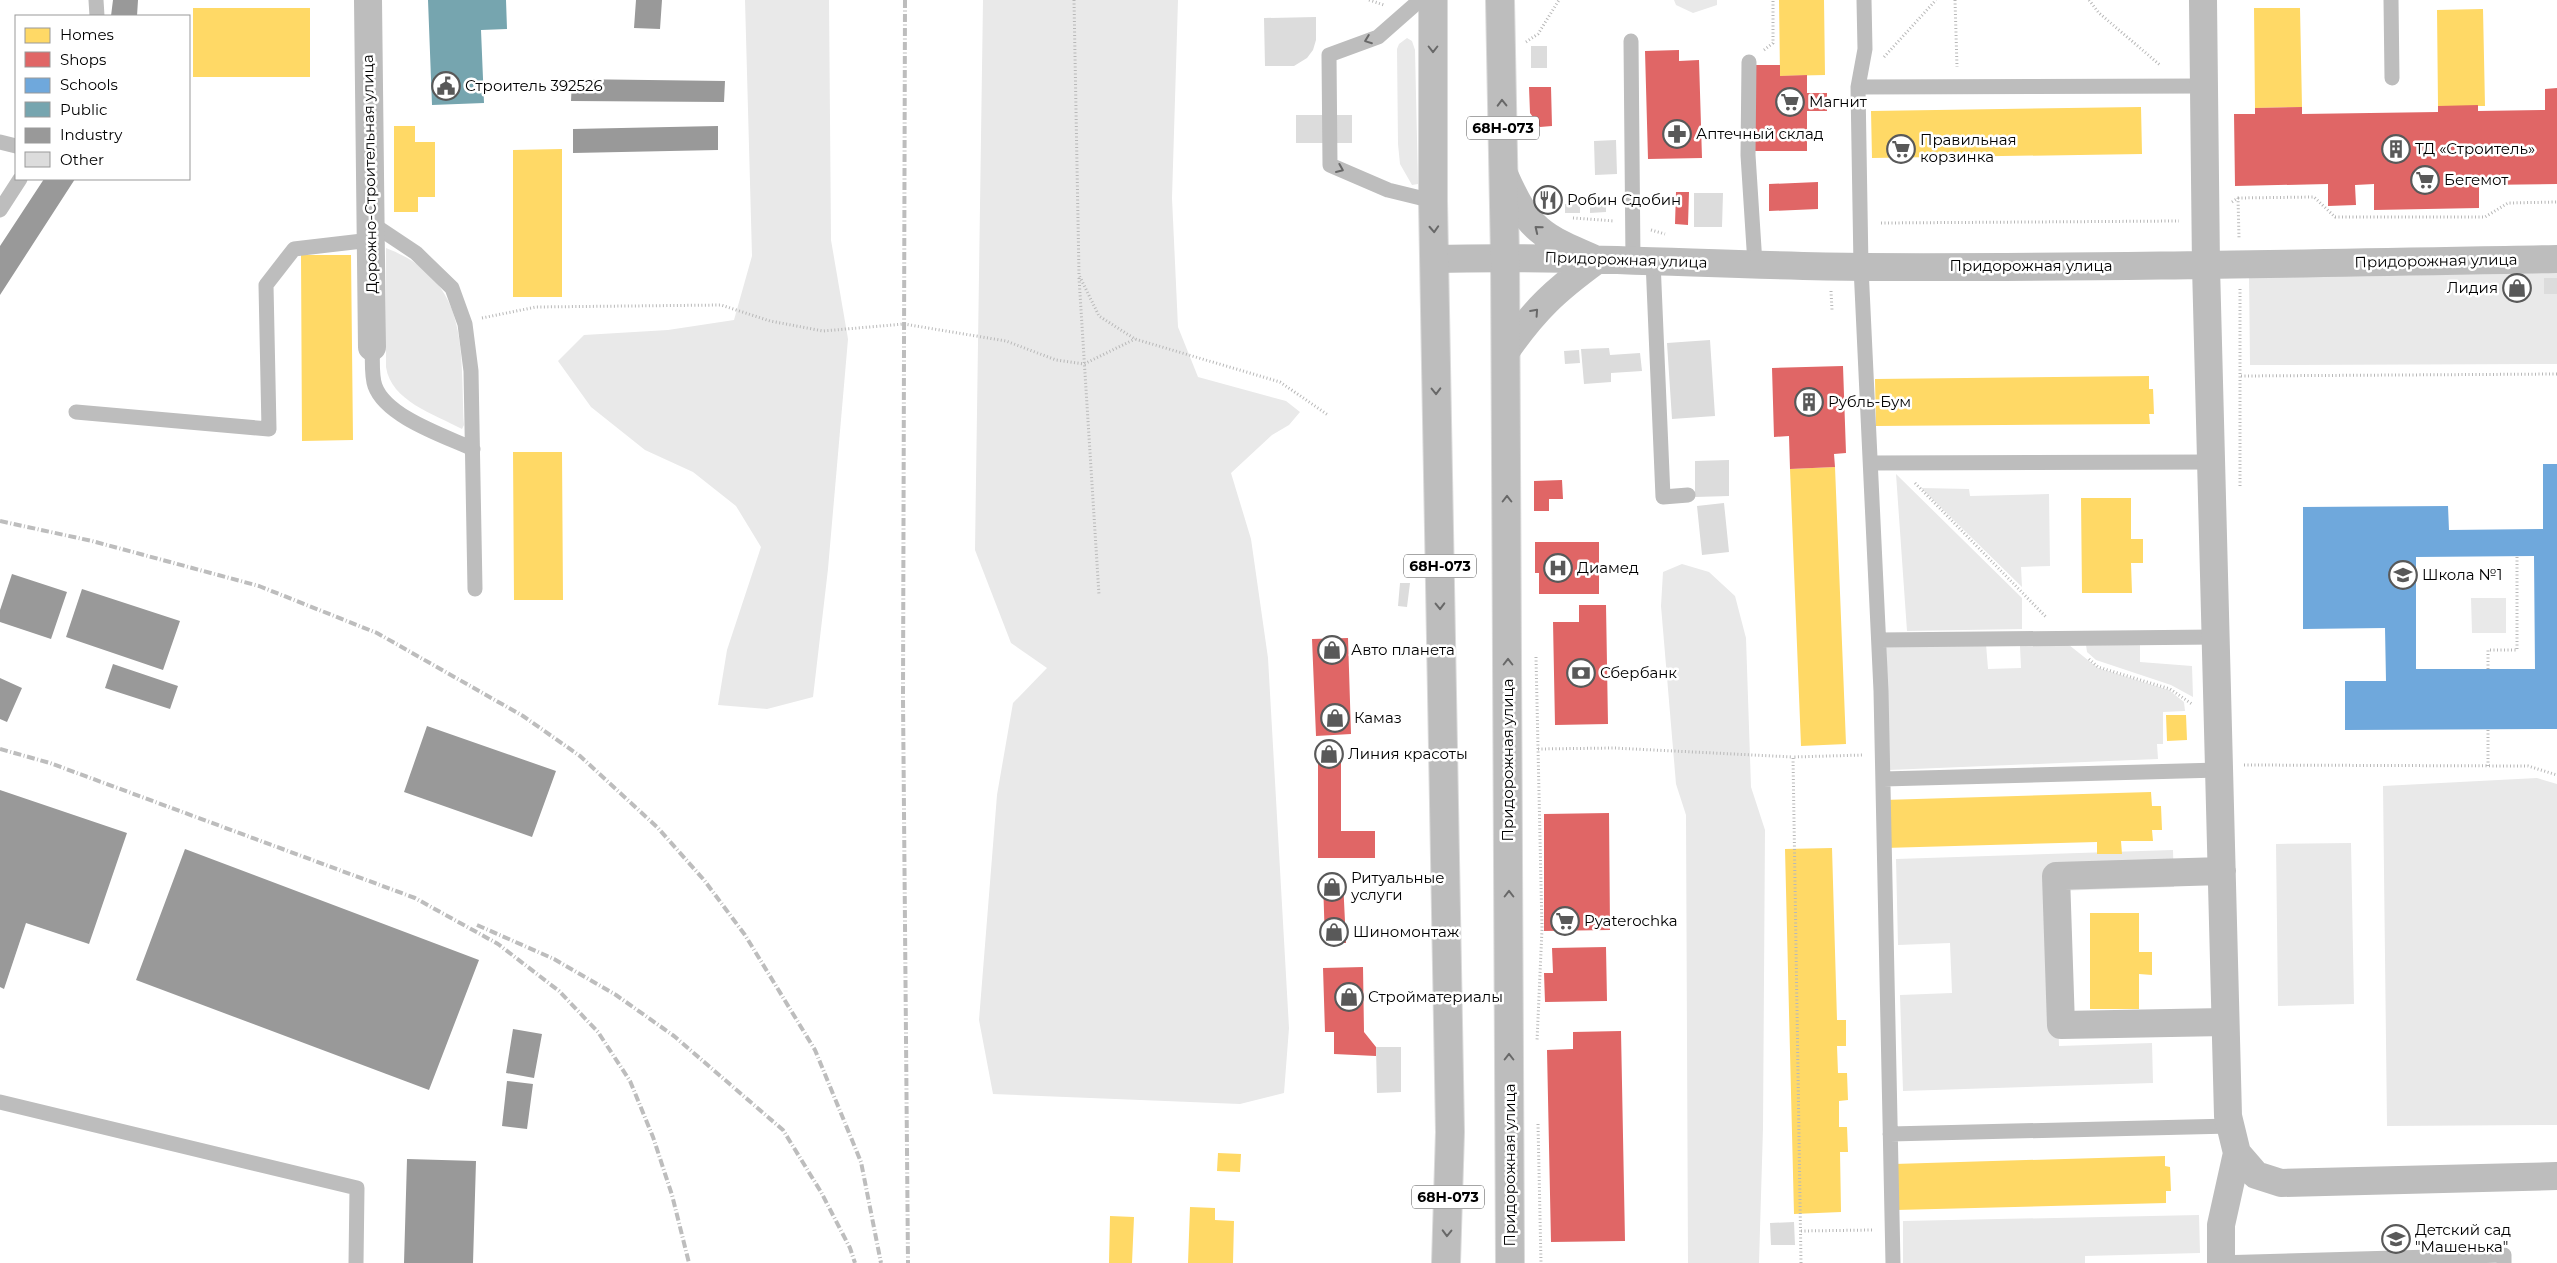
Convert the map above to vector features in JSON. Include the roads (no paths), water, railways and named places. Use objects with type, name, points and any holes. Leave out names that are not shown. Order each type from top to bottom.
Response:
[{"type":"street","name":"Дорожно-Строительная улица","points":[[368,0],[372,347]]},
{"type":"street","name":"68Н-073","points":[[1433,0],[1433,201],[1450,1132],[1446,1263]]},
{"type":"street","name":"Придорожная улица","points":[[1500,0],[1506,257],[1510,1263]]},
{"type":"street","points":[[2203,0],[2206,266],[2228,1116],[2237,1153],[2221,1225],[2221,1263]]},
{"type":"street","points":[[1504,174],[1515,200],[1532,225],[1548,238],[1596,260],[1548,298],[1527,321],[1506,351]]},
{"type":"street","name":"Придорожная улица","points":[[1506,257],[1861,267],[2206,266],[2557,259]]},
{"type":"street","points":[[1435,258],[1506,257]]},
{"type":"street","points":[[2222,871],[2056,876],[2061,1025],[2226,1022]]},
{"type":"street","points":[[2237,1153],[2256,1175],[2281,1183],[2557,1176]]},
{"type":"lane","points":[[96,0],[97,15]]},
{"type":"lane","points":[[1420,0],[1378,36],[1329,55],[1330,165],[1388,190],[1433,201]]},
{"type":"lane","points":[[1864,0],[1865,49],[1858,87],[1861,267],[1879,640],[1893,1263]]},
{"type":"lane","points":[[2390,0],[2392,78]]},
{"type":"lane","points":[[1631,40],[1643,261],[1662,497],[1688,495]]},
{"type":"lane","points":[[1749,62],[1748,155],[1756,264]]},
{"type":"lane","points":[[1858,87],[2205,86]]},
{"type":"lane","points":[[0,142],[15,146]]},
{"type":"lane","points":[[0,210],[19,180]]},
{"type":"lane","points":[[76,412],[269,430],[266,285],[294,249],[371,232],[416,253],[452,288],[465,324],[470,371],[474,448],[475,589]]},
{"type":"lane","points":[[372,347],[374,385],[382,398],[405,417],[474,448]]},
{"type":"lane","points":[[1871,463],[2212,462]]},
{"type":"lane","points":[[1879,640],[2216,637]]},
{"type":"lane","points":[[1882,779],[2219,767]]},
{"type":"lane","points":[[0,1102],[357,1188],[356,1263]]},
{"type":"lane","points":[[1890,1134],[2231,1126]]},
{"type":"lane","points":[[2212,1263],[2504,1255],[2504,1263]]},
{"type":"railway","points":[[905,0],[903,699],[908,1263]]},
{"type":"railway","points":[[0,521],[92,541],[259,586],[377,633],[523,716],[580,756],[658,828],[704,880],[745,935],[815,1050],[861,1162],[881,1263]]},
{"type":"railway","points":[[0,749],[50,763],[415,898],[498,944],[559,991],[598,1032],[630,1081],[653,1137],[672,1195],[689,1263]]},
{"type":"railway","points":[[477,925],[554,959],[616,995],[674,1036],[783,1130],[821,1192],[850,1248],[855,1263]]},
{"type":"place","name":"Строитель 392526","points":[[446,86]]},
{"type":"place","name":"Магнит","points":[[1790,102]]},
{"type":"place","name":"Аптечный склад","points":[[1677,134]]},
{"type":"place","name":"Правильная корзинка","points":[[1901,149]]},
{"type":"place","name":"ТД «Строитель»","points":[[2396,149]]},
{"type":"place","name":"Бегемот","points":[[2425,180]]},
{"type":"place","name":"Робин Сдобин","points":[[1548,200]]},
{"type":"place","name":"Лидия","points":[[2517,288]]},
{"type":"place","name":"Рубль-Бум","points":[[1809,402]]},
{"type":"place","name":"Диамед","points":[[1558,568]]},
{"type":"place","name":"Школа №1","points":[[2403,575]]},
{"type":"place","name":"Авто планета","points":[[1332,650]]},
{"type":"place","name":"Сбербанк","points":[[1581,673]]},
{"type":"place","name":"Камаз","points":[[1335,718]]},
{"type":"place","name":"Линия красоты","points":[[1329,754]]},
{"type":"place","name":"Ритуальные услуги","points":[[1332,887]]},
{"type":"place","name":"Pyaterochka","points":[[1565,921]]},
{"type":"place","name":"Шиномонтаж","points":[[1334,932]]},
{"type":"place","name":"Стройматериалы","points":[[1349,997]]},
{"type":"place","name":"Детский сад \"Машенька\"","points":[[2396,1239]]}]
